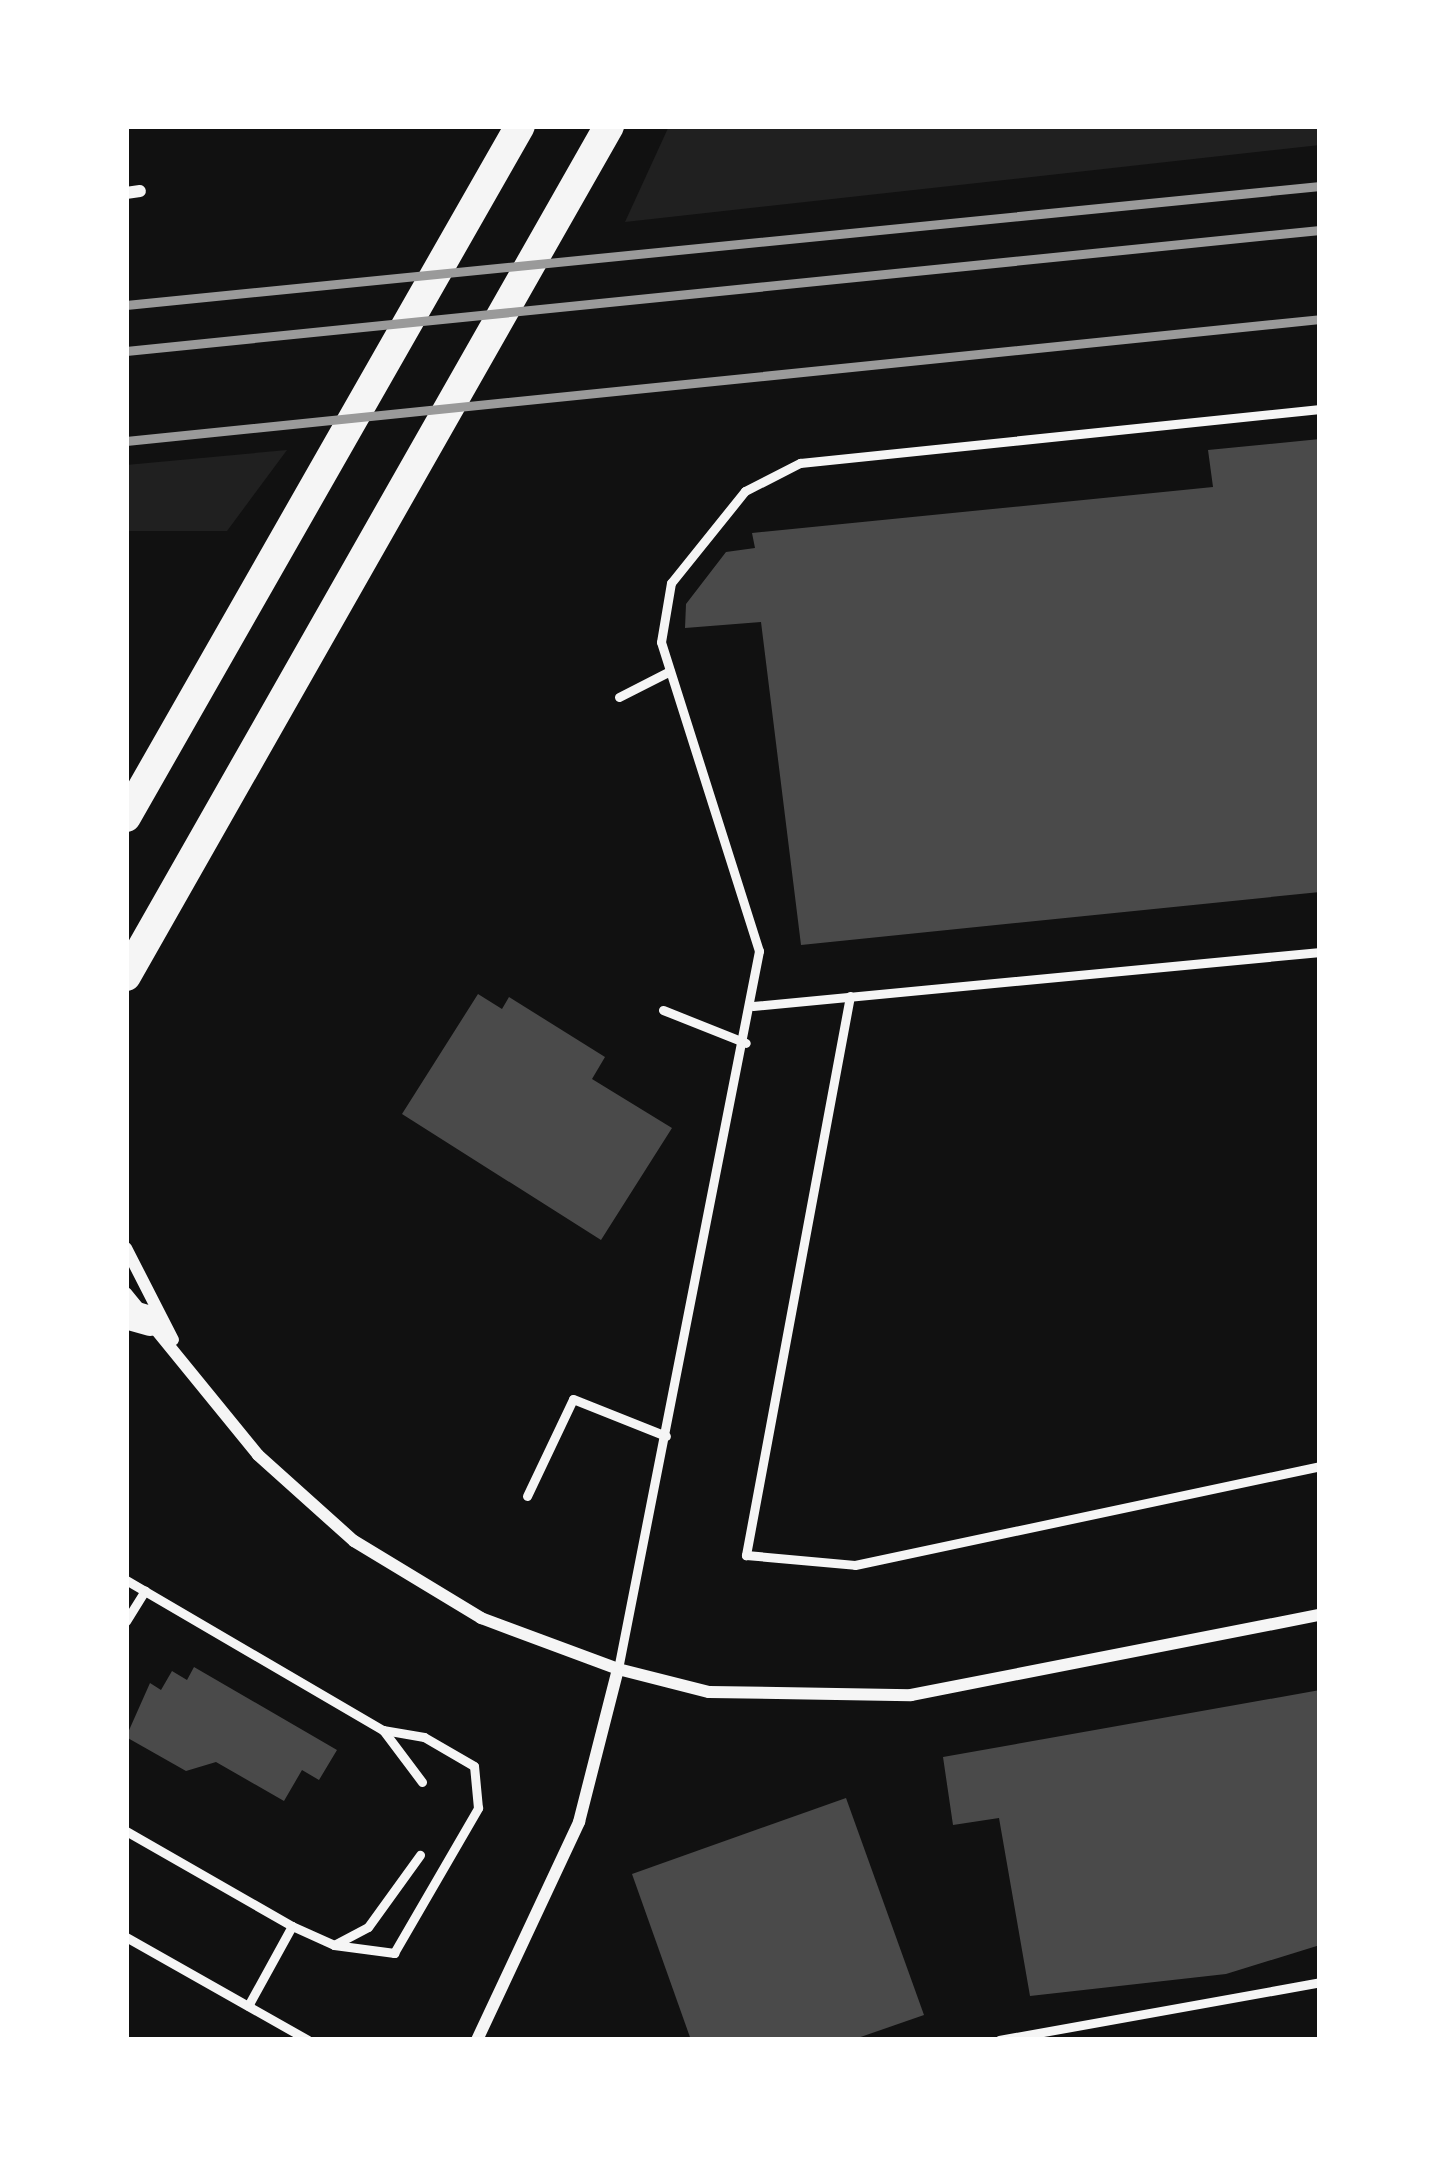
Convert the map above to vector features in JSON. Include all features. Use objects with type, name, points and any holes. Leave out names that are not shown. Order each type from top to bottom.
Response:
[{"type":"main road","points":[[126,976],[609,126]]},
{"type":"main road","points":[[126,817],[518,129]]},
{"type":"street","points":[[126,1248],[181,1357]]},
{"type":"street","points":[[126,1293],[138,1317],[181,1357],[258,1455],[354,1541],[482,1618],[619,1669],[710,1692],[911,1695],[1320,1615]]},
{"type":"street","points":[[477,2040],[579,1822],[619,1669]]},
{"type":"lane","points":[[619,1669],[746,1043],[759,951],[670,671],[661,610],[671,583],[745,490],[800,464],[1320,410]]},
{"type":"lane","points":[[619,697],[670,671]]},
{"type":"lane","points":[[753,1006],[1320,952]]},
{"type":"lane","points":[[850,997],[746,1555],[855,1565],[1320,1466]]},
{"type":"lane","points":[[663,1010],[746,1043]]},
{"type":"lane","points":[[526,1496],[573,1399],[666,1436]]},
{"type":"lane","points":[[126,1580],[383,1730],[424,1737],[474,1766],[478,1808],[394,1953],[334,1945],[292,1926],[126,1831]]},
{"type":"lane","points":[[126,1621],[145,1590]]},
{"type":"lane","points":[[383,1730],[422,1782]]},
{"type":"lane","points":[[334,1945],[368,1927],[420,1855]]},
{"type":"lane","points":[[248,2006],[292,1926]]},
{"type":"lane","points":[[126,1937],[306,2040]]},
{"type":"lane","points":[[999,2040],[1320,1982]]},
{"type":"shaded area","points":[[669,126],[1320,126],[1320,145],[625,222]]},
{"type":"shaded area","points":[[287,450],[227,531],[126,531],[126,465]]},
{"type":"building","points":[[1320,439],[1320,892],[801,945],[761,622],[685,628],[686,604],[726,552],[755,548],[752,533],[1213,487],[1208,450]]},
{"type":"building","points":[[478,994],[502,1009],[509,997],[605,1057],[592,1079],[672,1128],[601,1240],[402,1114]]},
{"type":"building","points":[[194,1667],[337,1750],[319,1780],[302,1770],[284,1801],[216,1762],[186,1771],[126,1737],[150,1683],[161,1690],[172,1671],[187,1680]]},
{"type":"building","points":[[1320,1690],[1320,1945],[1226,1974],[1030,1996],[999,1818],[953,1825],[943,1757]]},
{"type":"building","points":[[846,1798],[924,2015],[852,2040],[691,2040],[632,1874]]},
{"type":"railway","points":[[126,305],[1320,186]]},
{"type":"railway","points":[[126,351],[1320,230]]},
{"type":"railway","points":[[126,441],[1320,319]]}]
